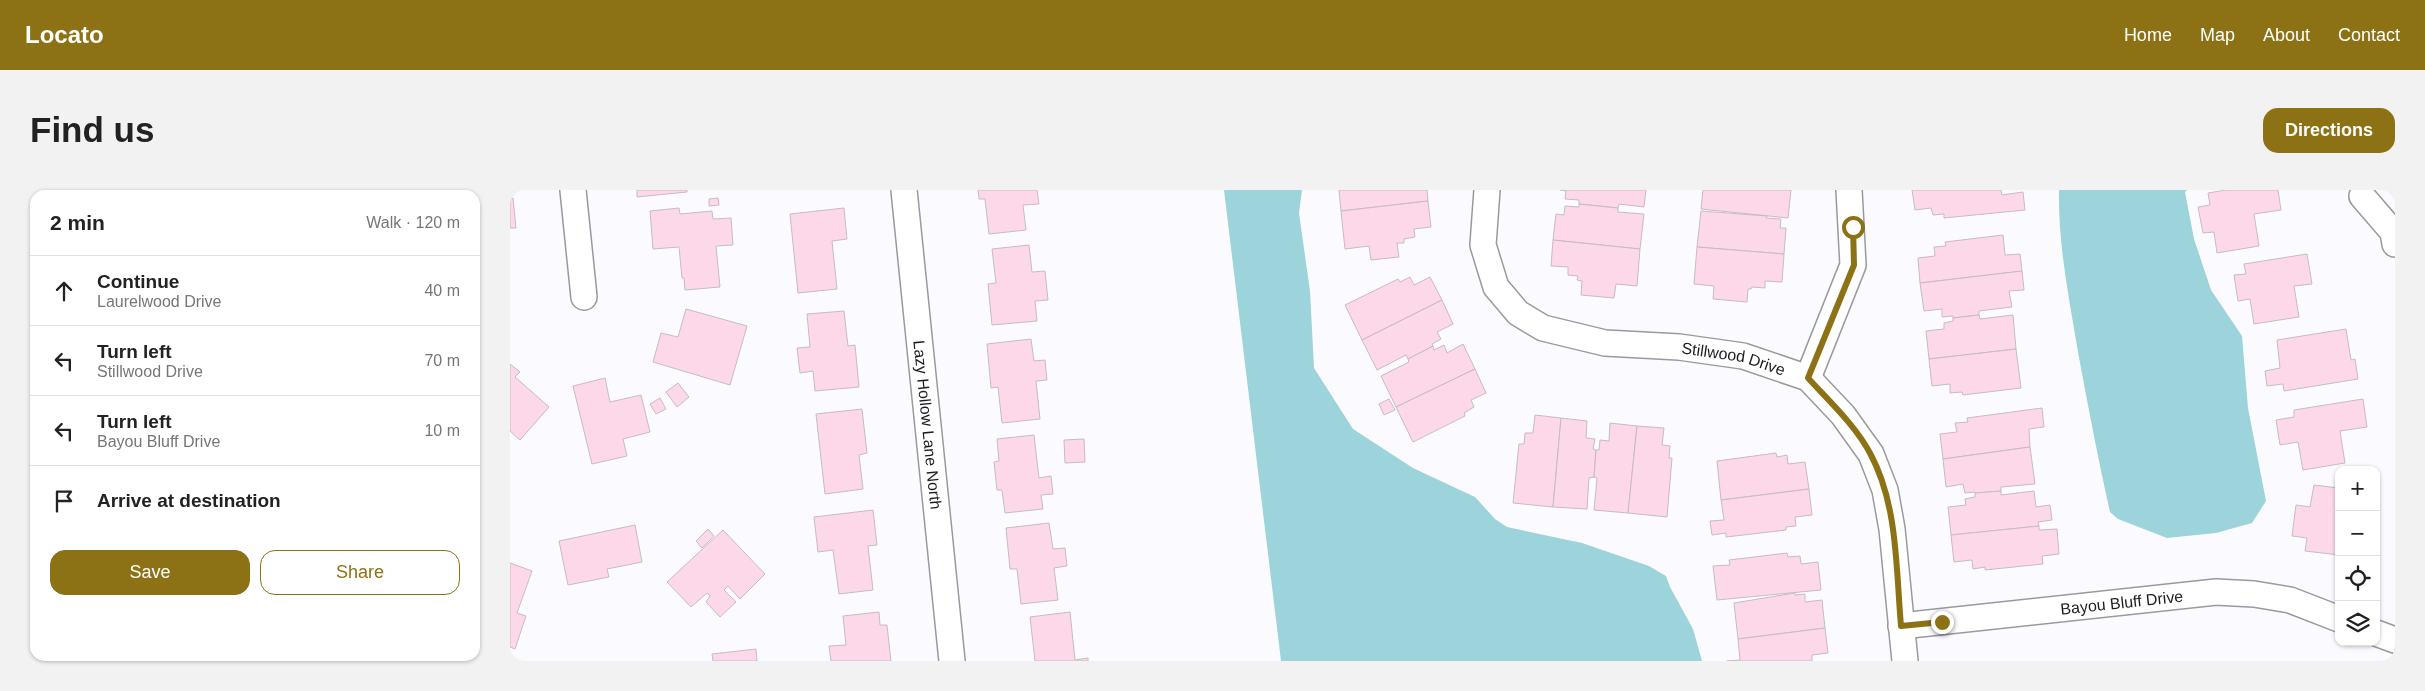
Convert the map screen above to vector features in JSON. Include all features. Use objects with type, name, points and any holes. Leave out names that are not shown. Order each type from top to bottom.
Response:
[{"type":"street","points":[[573,190],[584,297]]},
{"type":"street","name":"Lazy Hollow Lane North","points":[[904,190],[952,661]]},
{"type":"street","name":"Stillwood Drive","points":[[1487,190],[1483,245],[1496,287],[1518,313],[1543,328],[1605,343],[1678,347],[1743,356],[1808,378],[1843,415],[1871,454],[1885,490],[1892,529],[1905,661]]},
{"type":"street","points":[[1808,378],[1854,265],[1849,190]]},
{"type":"street","points":[[2362,196],[2393,232],[2395,244]]},
{"type":"street","name":"Bayou Bluff Drive","points":[[1901,626],[2216,592],[2254,594],[2290,600],[2335,617]]},
{"type":"street","points":[[2380,634],[2395,640]]},
{"type":"water","points":[[1224,190],[1302,190],[1299,213],[1310,291],[1314,368],[1353,429],[1413,468],[1475,497],[1495,519],[1507,527],[1582,543],[1649,566],[1666,576],[1693,629],[1702,661],[1281,661]]},
{"type":"water","points":[[2059,190],[2187,190],[2185,192],[2194,239],[2211,290],[2242,336],[2248,408],[2266,501],[2252,523],[2216,533],[2167,538],[2118,519],[2110,512],[2089,412],[2068,292],[2060,231]]},
{"type":"building","points":[[637,190],[687,190],[687,192],[637,197]]},
{"type":"building","points":[[978,190],[1037,190],[1039,204],[1023,205],[1026,230],[989,234],[985,199],[979,199]]},
{"type":"building","points":[[1339,190],[1427,190],[1428,201],[1341,211]]},
{"type":"building","points":[[1560,190],[1646,190],[1644,207],[1619,204],[1618,208],[1579,204],[1579,200],[1565,199],[1566,191]]},
{"type":"building","points":[[1703,190],[1791,190],[1788,218],[1701,209]]},
{"type":"building","points":[[1912,190],[2001,190],[2002,195],[2023,192],[2025,210],[1944,218],[1944,214],[1933,215],[1931,208],[1915,210]]},
{"type":"building","points":[[2226,190],[2278,190],[2281,210],[2254,214],[2259,246],[2217,253],[2214,232],[2203,233],[2198,207],[2210,205],[2208,193]]},
{"type":"building","points":[[513,198],[516,228],[510,228],[510,199]]},
{"type":"building","points":[[718,198],[719,205],[709,206],[709,199]]},
{"type":"building","points":[[1428,201],[1431,227],[1414,229],[1415,237],[1404,239],[1404,243],[1397,243],[1399,257],[1371,260],[1369,246],[1345,249],[1341,211]]},
{"type":"building","points":[[1579,204],[1618,208],[1618,212],[1644,214],[1640,249],[1553,240],[1556,214],[1564,215],[1565,206],[1579,207]]},
{"type":"building","points":[[679,208],[680,214],[712,211],[713,219],[731,218],[733,245],[716,246],[720,287],[685,290],[679,247],[653,249],[650,211]]},
{"type":"building","points":[[844,208],[847,239],[832,241],[837,289],[798,293],[790,214]]},
{"type":"building","points":[[1701,211],[1767,216],[1766,218],[1781,219],[1780,228],[1786,228],[1784,254],[1697,247]]},
{"type":"building","points":[[2003,235],[2005,255],[2020,254],[2022,271],[1920,283],[1918,258],[1935,256],[1934,247],[1946,246],[1945,242]]},
{"type":"building","points":[[1553,240],[1640,249],[1637,286],[1616,284],[1614,298],[1581,295],[1582,281],[1577,280],[1578,276],[1568,275],[1568,267],[1551,266]]},
{"type":"building","points":[[1029,245],[1032,272],[1045,271],[1048,300],[1035,301],[1037,321],[992,325],[988,284],[996,283],[992,249]]},
{"type":"building","points":[[1697,247],[1784,254],[1782,282],[1765,281],[1765,288],[1752,287],[1748,289],[1747,302],[1713,299],[1714,286],[1694,284]]},
{"type":"building","points":[[2307,254],[2312,284],[2294,286],[2299,317],[2254,324],[2250,299],[2238,301],[2234,275],[2246,274],[2244,264]]},
{"type":"building","points":[[2022,271],[2024,290],[2009,291],[2012,307],[1979,311],[1979,315],[1953,318],[1953,316],[1942,317],[1942,309],[1924,311],[1920,283]]},
{"type":"building","points":[[1410,277],[1414,285],[1430,277],[1442,300],[1362,340],[1345,305],[1398,279],[1400,282]]},
{"type":"building","points":[[1442,300],[1453,324],[1437,332],[1441,339],[1432,344],[1433,346],[1408,359],[1406,355],[1377,370],[1362,340]]},
{"type":"building","points":[[686,309],[747,326],[730,385],[653,362],[661,333],[678,337]]},
{"type":"building","points":[[844,311],[848,346],[855,345],[859,387],[815,391],[813,371],[800,373],[797,348],[810,347],[807,314]]},
{"type":"building","points":[[1979,315],[1980,319],[2013,315],[2016,349],[1929,359],[1926,331],[1944,329],[1944,323],[1953,321],[1953,318]]},
{"type":"building","points":[[2346,329],[2351,360],[2355,359],[2358,379],[2284,391],[2283,384],[2267,386],[2265,371],[2280,368],[2277,340]]},
{"type":"building","points":[[1031,339],[1034,361],[1045,360],[1047,380],[1036,381],[1040,419],[1002,423],[998,387],[991,388],[987,344]]},
{"type":"building","points":[[1463,344],[1475,369],[1396,407],[1381,376],[1409,362],[1408,359],[1433,346],[1434,350],[1444,345],[1447,353]]},
{"type":"building","points":[[2016,349],[2021,388],[1963,395],[1962,392],[1950,393],[1950,384],[1932,386],[1929,359]]},
{"type":"building","points":[[510,364],[520,372],[515,377],[549,407],[520,440],[510,431]]},
{"type":"building","points":[[1475,369],[1486,393],[1471,400],[1474,407],[1464,413],[1465,416],[1413,442],[1396,407]]},
{"type":"building","points":[[605,378],[610,402],[641,395],[650,432],[623,439],[627,456],[592,464],[573,386]]},
{"type":"building","points":[[678,383],[689,397],[677,407],[666,392]]},
{"type":"building","points":[[660,398],[666,409],[656,414],[650,404]]},
{"type":"building","points":[[1389,399],[1395,410],[1384,415],[1379,404]]},
{"type":"building","points":[[2363,399],[2367,427],[2340,431],[2345,463],[2303,470],[2298,442],[2280,445],[2276,420],[2294,417],[2294,410]]},
{"type":"building","points":[[2042,408],[2044,427],[2029,429],[2030,447],[1943,459],[1940,434],[1957,432],[1955,423],[1968,422],[1967,418]]},
{"type":"building","points":[[862,409],[867,453],[859,455],[863,489],[825,494],[816,414]]},
{"type":"building","points":[[1535,415],[1561,418],[1553,507],[1513,503],[1519,444],[1524,444],[1525,433],[1533,433]]},
{"type":"building","points":[[1561,418],[1587,421],[1586,438],[1595,439],[1593,449],[1596,450],[1594,477],[1589,478],[1587,509],[1553,507]]},
{"type":"building","points":[[1610,423],[1637,426],[1628,513],[1594,510],[1597,478],[1594,477],[1596,450],[1599,450],[1600,440],[1609,441]]},
{"type":"building","points":[[1637,426],[1664,428],[1662,445],[1670,446],[1669,458],[1672,458],[1667,517],[1628,513]]},
{"type":"building","points":[[1034,435],[1039,478],[1051,476],[1053,494],[1041,495],[1043,509],[1005,513],[1002,490],[997,490],[994,462],[999,461],[997,439]]},
{"type":"building","points":[[1084,439],[1085,462],[1065,463],[1064,440]]},
{"type":"building","points":[[2030,447],[2035,484],[2001,487],[2001,491],[1975,493],[1965,493],[1963,484],[1946,487],[1943,459]]},
{"type":"building","points":[[1776,453],[1777,457],[1787,455],[1788,464],[1805,462],[1809,489],[1721,500],[1717,461]]},
{"type":"building","points":[[2314,485],[2335,488],[2335,555],[2305,551],[2307,538],[2292,536],[2296,505],[2310,507]]},
{"type":"building","points":[[1809,489],[1812,515],[1795,517],[1796,526],[1786,527],[1786,530],[1726,537],[1726,533],[1712,535],[1710,521],[1724,520],[1721,500]]},
{"type":"building","points":[[2001,491],[2001,495],[2034,491],[2036,507],[2050,505],[2052,520],[2038,522],[2039,526],[1951,535],[1948,507],[1966,505],[1965,499],[1975,497],[1975,493]]},
{"type":"building","points":[[873,510],[877,545],[868,546],[873,590],[839,594],[833,550],[818,552],[814,517]]},
{"type":"building","points":[[1049,523],[1053,549],[1065,548],[1067,566],[1054,568],[1058,600],[1021,604],[1017,569],[1010,569],[1006,528]]},
{"type":"building","points":[[635,525],[642,562],[607,569],[609,577],[568,585],[559,541]]},
{"type":"building","points":[[2039,526],[2039,530],[2057,529],[2059,554],[2042,556],[2043,564],[1985,570],[1985,567],[1973,569],[1972,560],[1954,562],[1951,535]]},
{"type":"building","points":[[708,529],[714,536],[702,548],[696,541]]},
{"type":"building","points":[[723,530],[765,574],[740,599],[728,586],[724,590],[736,602],[720,617],[706,602],[710,596],[707,593],[691,607],[667,582]]},
{"type":"building","points":[[1787,553],[1788,557],[1800,556],[1801,564],[1818,562],[1821,590],[1717,600],[1713,566],[1730,565],[1729,560]]},
{"type":"building","points":[[510,563],[532,571],[517,613],[526,616],[515,649],[510,647]]},
{"type":"building","points":[[1795,593],[1795,595],[1805,594],[1805,602],[1822,600],[1825,628],[1738,639],[1734,603]]},
{"type":"building","points":[[879,612],[880,625],[887,625],[891,661],[831,661],[829,646],[846,645],[843,616]]},
{"type":"building","points":[[1070,612],[1075,660],[1088,658],[1088,661],[1035,661],[1030,617]]},
{"type":"building","points":[[1825,628],[1828,653],[1812,655],[1812,661],[1727,661],[1740,660],[1738,639]]},
{"type":"building","points":[[756,649],[757,661],[713,661],[712,654]]},
{"type":"route","points":[[1853,227],[1854,265],[1808,378],[1843,415],[1871,454],[1885,490],[1892,529],[1901,626],[1942,622]]}]
